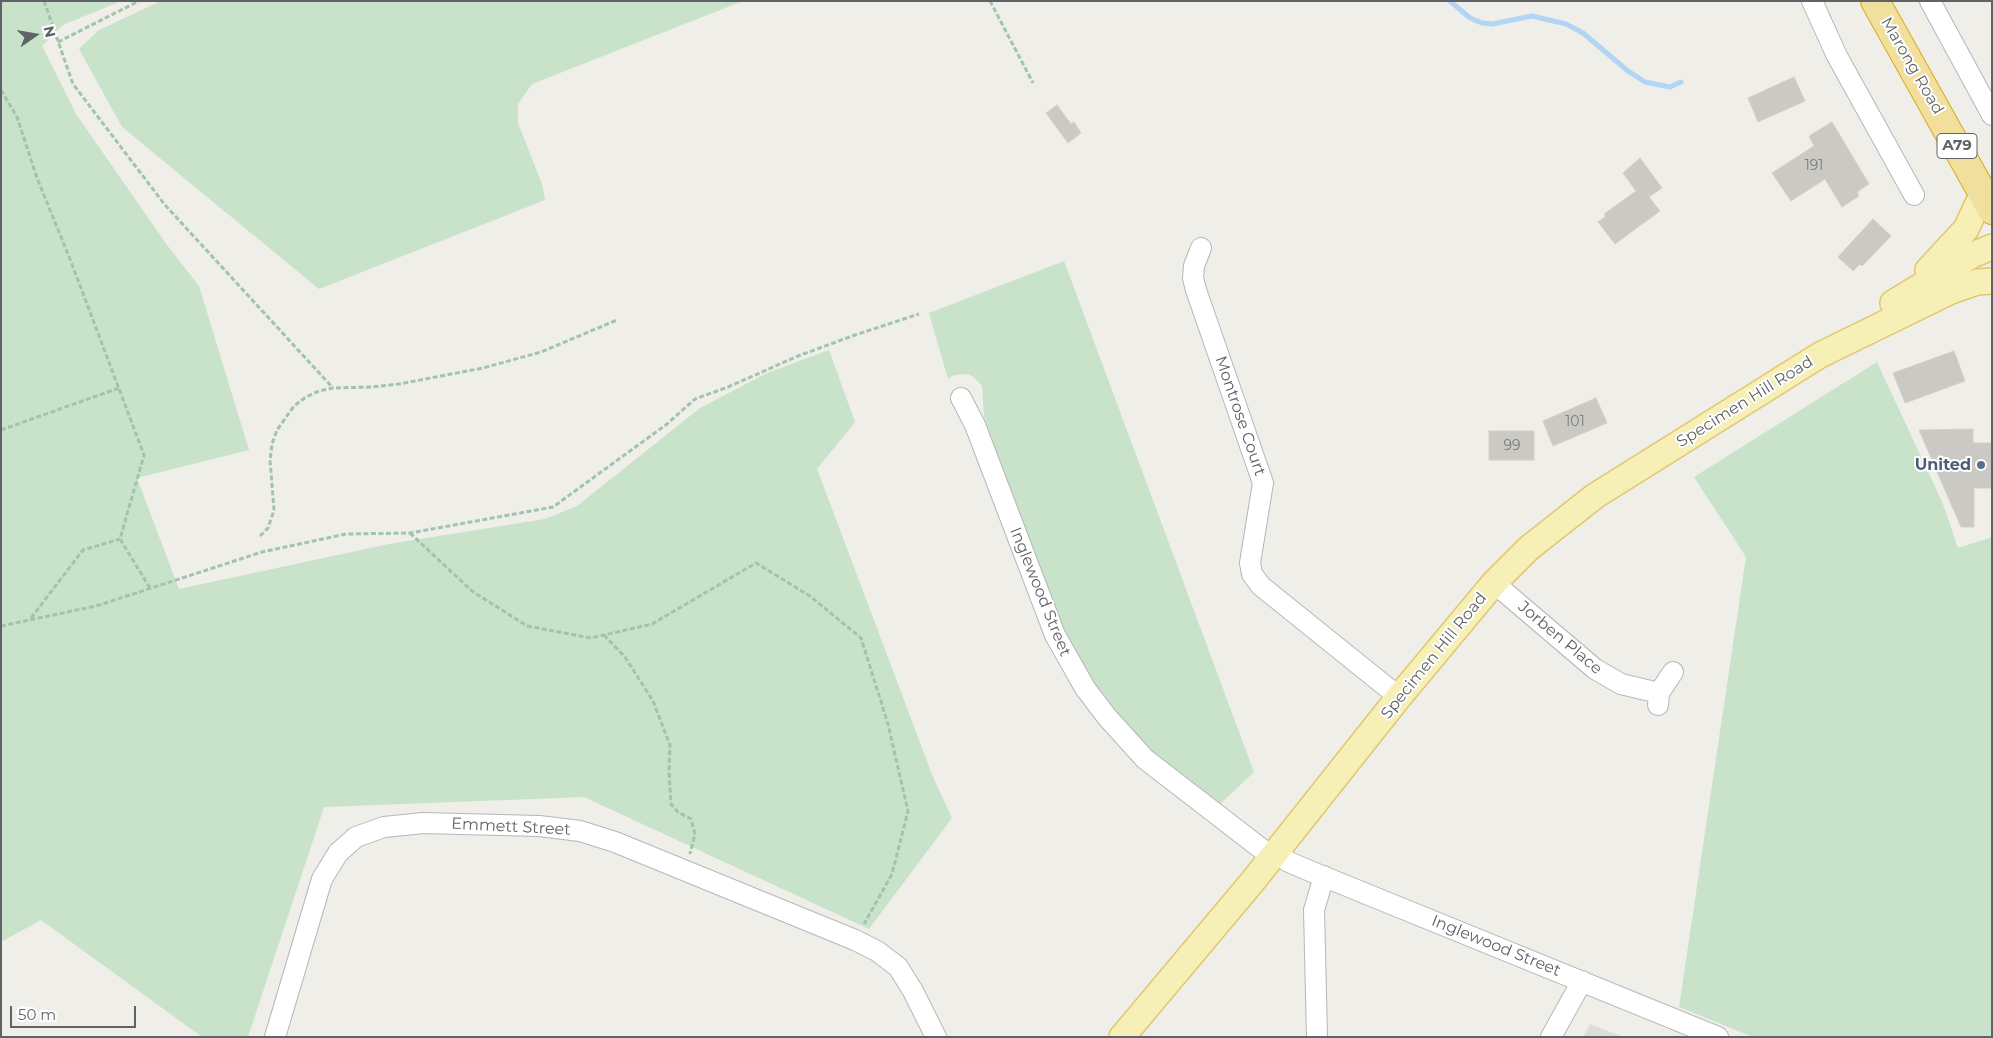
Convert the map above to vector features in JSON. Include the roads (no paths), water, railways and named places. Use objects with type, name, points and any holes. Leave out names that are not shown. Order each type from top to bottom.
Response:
[{"type":"highway","name":"Marong Road","points":[[1874,1],[1987,201]]},
{"type":"main road","points":[[1900,298],[1964,232],[1973,217],[1987,201]]},
{"type":"main road","name":"Specimen Hill Road","points":[[1820,355],[1844,334],[1900,298],[1972,255],[1992,247]]},
{"type":"main road","name":"Specimen Hill Road","points":[[1122,1037],[1494,583],[1529,548],[1595,496],[1820,355],[1951,291],[1971,284],[1992,280]]},
{"type":"street","points":[[1812,1],[1837,56],[1914,195]]},
{"type":"street","points":[[1930,1],[1992,115]]},
{"type":"street","name":"Montrose Court","points":[[1201,248],[1194,266],[1196,290],[1263,483],[1250,563],[1252,574],[1261,586],[1399,698]]},
{"type":"street","name":"Inglewood Street","points":[[962,398],[975,425],[1055,635],[1086,688],[1107,717],[1145,758],[1273,855],[1709,1035]]},
{"type":"street","name":"Jorben Place","points":[[1494,583],[1596,670],[1621,684],[1658,700],[1673,672]]},
{"type":"street","name":"Emmett Street","points":[[276,1037],[322,879],[338,853],[356,837],[384,827],[423,823],[539,826],[580,831],[616,842],[685,872],[855,940],[877,951],[898,967],[913,991],[936,1037]]},
{"type":"street","points":[[1316,1037],[1314,910],[1324,876]]},
{"type":"street","points":[[1551,1037],[1582,981]]},
{"type":"waterway","points":[[1450,1],[1470,18],[1482,23],[1492,24],[1532,16],[1566,24],[1583,33],[1628,71],[1645,82],[1670,87],[1681,82]]},
{"type":"place","name":"United","points":[[1981,465]]}]
